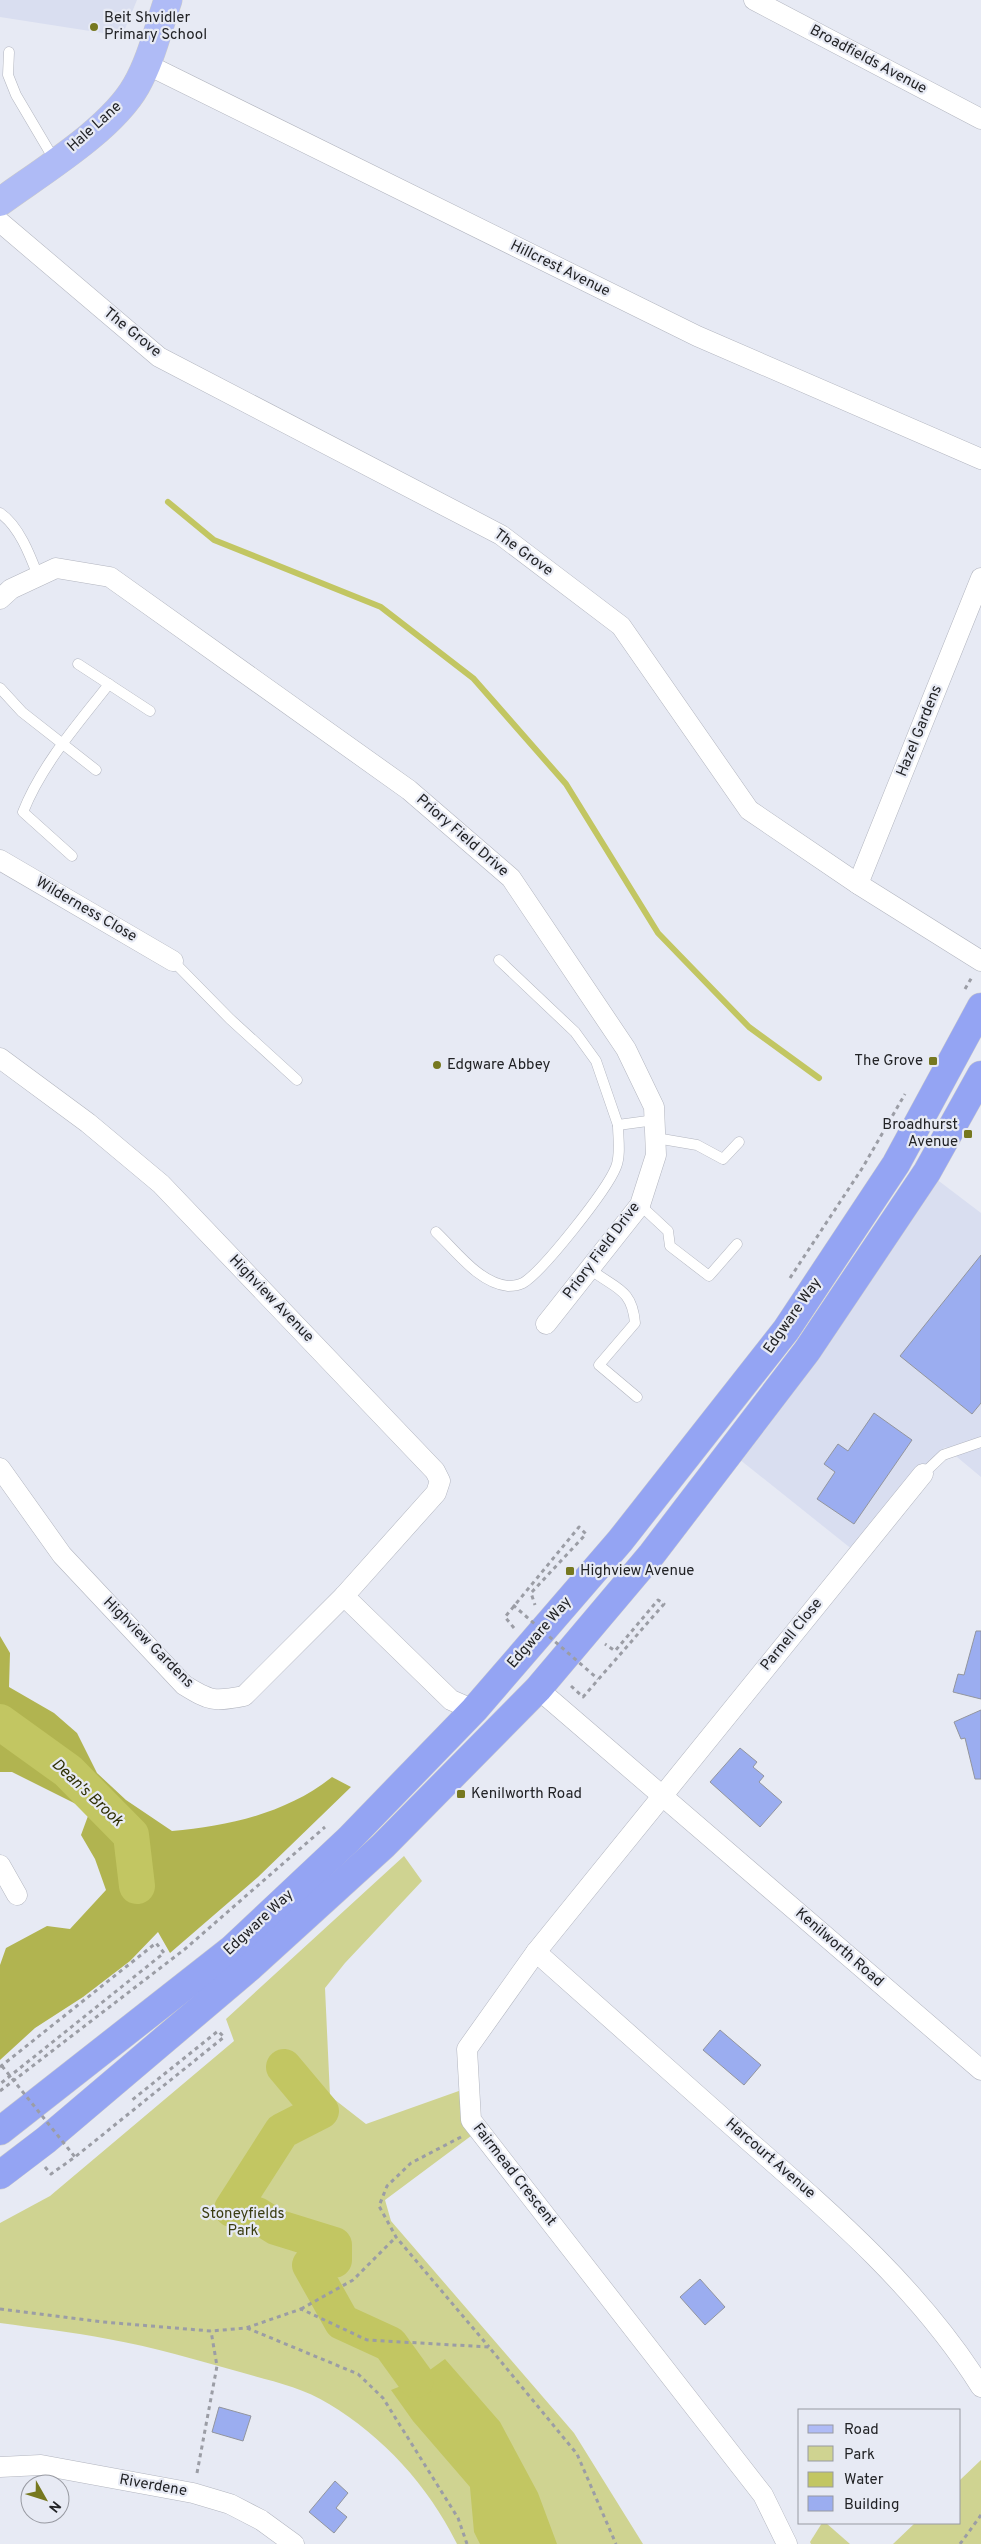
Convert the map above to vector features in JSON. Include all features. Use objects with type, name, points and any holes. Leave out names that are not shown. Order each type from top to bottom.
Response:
[{"type":"highway","name":"Edgware Way","points":[[0,2131],[232,1949],[349,1839],[474,1710],[620,1540],[786,1330],[896,1164],[970,1003]]},
{"type":"highway","name":"Edgware Way","points":[[0,2175],[46,2140],[250,1967],[383,1846],[538,1689],[652,1554],[807,1351],[927,1172],[981,1075]]},
{"type":"main road","name":"Hale Lane","points":[[0,202],[84,140],[118,110],[136,87],[168,0]]},
{"type":"street","name":"Broadfields Avenue","points":[[754,0],[981,119]]},
{"type":"street","name":"Hillcrest Avenue","points":[[146,64],[697,336],[981,459]]},
{"type":"street","name":"The Grove","points":[[0,222],[160,357],[501,535],[621,626],[750,810],[978,966]]},
{"type":"street","name":"Priory Field Drive","points":[[0,599],[11,589],[56,568],[110,577],[409,790],[511,878],[626,1049],[654,1107],[656,1155],[640,1205],[546,1324]]},
{"type":"street","name":"Hazel Gardens","points":[[858,884],[981,578]]},
{"type":"street","name":"Wilderness Close","points":[[0,860],[173,961]]},
{"type":"street","name":"Highview Avenue","points":[[0,1058],[88,1123],[161,1184],[435,1471],[440,1481],[436,1493],[344,1596]]},
{"type":"street","name":"Highview Gardens","points":[[0,1468],[62,1555],[184,1685],[207,1699],[224,1700],[244,1696],[344,1596]]},
{"type":"street","name":"Parnell Close","points":[[661,1796],[923,1474]]},
{"type":"street","points":[[344,1596],[451,1700],[474,1710]]},
{"type":"street","name":"Kenilworth Road","points":[[538,1689],[981,2070]]},
{"type":"street","name":"Fairmead Crescent","points":[[661,1796],[536,1952],[466,2049],[471,2120],[763,2495],[787,2544]]},
{"type":"street","points":[[0,1865],[17,1894]]},
{"type":"street","name":"Harcourt Avenue","points":[[536,1952],[845,2226],[902,2282],[959,2352],[981,2387]]},
{"type":"street","name":"Riverdene","points":[[0,2467],[41,2465],[193,2493],[230,2504],[246,2512],[261,2520],[294,2544]]},
{"type":"lane","points":[[8,52],[8,75],[13,88],[55,161]]},
{"type":"lane","points":[[0,513],[6,517],[27,548],[38,576]]},
{"type":"lane","points":[[78,664],[150,711]]},
{"type":"lane","points":[[72,856],[23,812],[32,789],[63,744],[110,684]]},
{"type":"lane","points":[[0,688],[22,712],[96,770]]},
{"type":"lane","points":[[436,1232],[475,1269],[495,1284],[511,1286],[523,1283],[535,1272],[586,1212],[607,1184],[617,1165],[618,1125],[596,1061],[575,1032],[499,960]]},
{"type":"lane","points":[[173,961],[230,1019],[297,1080]]},
{"type":"lane","points":[[618,1125],[655,1129],[697,1145],[724,1159],[739,1142]]},
{"type":"lane","points":[[640,1205],[668,1231],[670,1246],[709,1276],[737,1244]]},
{"type":"lane","points":[[590,1269],[609,1284],[626,1292],[634,1306],[635,1323],[599,1365],[637,1397]]},
{"type":"lane","points":[[923,1474],[943,1455],[981,1442]]},
{"type":"path","points":[[970,1003],[978,966]]},
{"type":"path","points":[[786,1283],[863,1167],[907,1091]]},
{"type":"path","points":[[535,1606],[530,1594],[586,1534],[579,1528],[513,1605],[505,1617],[516,1630],[535,1606],[539,1600]]},
{"type":"path","points":[[573,1688],[583,1697],[664,1604],[658,1600],[615,1651],[604,1642]]},
{"type":"path","points":[[513,1605],[598,1679]]},
{"type":"path","points":[[0,2091],[185,1949],[332,1821]]},
{"type":"path","points":[[0,2084],[20,2068],[164,1952],[156,1943],[1,2067],[75,2157]]},
{"type":"path","points":[[51,2174],[75,2157],[224,2036],[218,2031],[125,2106]]},
{"type":"path","points":[[20,2068],[23,2072]]},
{"type":"path","points":[[476,2126],[411,2163],[387,2186],[379,2206],[396,2237],[577,2454],[616,2544]]},
{"type":"path","points":[[0,2309],[103,2322],[211,2331],[246,2328],[302,2309],[353,2280],[396,2237]]},
{"type":"path","points":[[302,2309],[367,2340],[489,2347]]},
{"type":"path","points":[[246,2328],[358,2374],[383,2398],[458,2518],[467,2544]]},
{"type":"path","points":[[193,2493],[217,2366],[211,2331]]},
{"type":"path","points":[[960,2544],[981,2515]]},
{"type":"shaded area","name":"Beit Shvidler Primary School","points":[[0,0],[137,0],[122,36],[0,17]]},
{"type":"shaded area","points":[[927,1172],[981,1213],[981,1477],[945,1447],[858,1554],[729,1451]]},
{"type":"shaded area","points":[[0,1636],[10,1653],[9,1687],[54,1713],[77,1733],[97,1773],[126,1800],[172,1831],[215,1826],[277,1809],[315,1789],[332,1777],[351,1787],[258,1877],[170,1953],[158,1932],[130,1961],[83,1997],[35,2028],[0,2060],[0,1965],[6,1948],[47,1926],[70,1929],[106,1890],[95,1859],[81,1835],[88,1816],[82,1807],[12,1772],[0,1772]]},
{"type":"green space","name":"Stoneyfields Park","points":[[404,1856],[422,1881],[345,1963],[325,1988],[330,2096],[366,2124],[470,2087],[479,2130],[385,2200],[391,2221],[574,2433],[643,2544],[457,2544],[433,2503],[403,2465],[368,2432],[319,2398],[275,2382],[191,2358],[125,2342],[0,2323],[0,2223],[50,2196],[234,2041],[226,2019]]},
{"type":"green space","points":[[981,2460],[981,2544],[893,2544],[914,2524],[961,2524],[961,2479]]},
{"type":"green space","points":[[821,2524],[827,2524],[850,2544],[811,2544],[810,2542]]},
{"type":"water","points":[[445,2359],[500,2422],[538,2493],[557,2544],[480,2544],[474,2532],[470,2487],[413,2421],[391,2390],[416,2380]]},
{"type":"building","points":[[981,1255],[981,1403],[972,1414],[900,1356]]},
{"type":"building","points":[[874,1413],[912,1440],[854,1524],[817,1499],[835,1472],[824,1464],[838,1444],[848,1451]]},
{"type":"building","points":[[976,1631],[981,1631],[981,1699],[953,1692],[958,1674],[964,1675]]},
{"type":"building","points":[[981,1710],[981,1779],[975,1779],[965,1738],[961,1739],[954,1722]]},
{"type":"building","points":[[740,1748],[757,1762],[753,1767],[764,1776],[759,1782],[782,1802],[760,1827],[710,1782]]},
{"type":"building","points":[[720,2030],[761,2065],[744,2085],[703,2050]]},
{"type":"building","points":[[700,2279],[725,2307],[705,2325],[680,2297]]},
{"type":"building","points":[[219,2407],[251,2416],[243,2441],[212,2432]]},
{"type":"building","points":[[335,2481],[348,2493],[336,2508],[347,2517],[334,2533],[309,2512]]},
{"type":"waterway","points":[[168,502],[214,540],[381,607],[473,678],[566,784],[658,933],[749,1027],[819,1078]]},
{"type":"waterway","name":"Dean's Brook","points":[[0,1722],[68,1771],[131,1835],[137,1886]]},
{"type":"waterway","name":"Dean's Brook","points":[[284,2067],[321,2111],[282,2131],[232,2209],[257,2215],[276,2227],[334,2245],[334,2260],[310,2265],[342,2322],[390,2344],[416,2380]]},
{"type":"place","name":"Beit Shvidler Primary School","points":[[94,27]]},
{"type":"place","name":"The Grove","points":[[933,1061]]},
{"type":"place","name":"Edgware Abbey","points":[[437,1065]]},
{"type":"place","name":"Broadhurst Avenue","points":[[968,1134]]},
{"type":"place","name":"Highview Avenue","points":[[570,1571]]},
{"type":"place","name":"Kenilworth Road","points":[[461,1794]]}]
